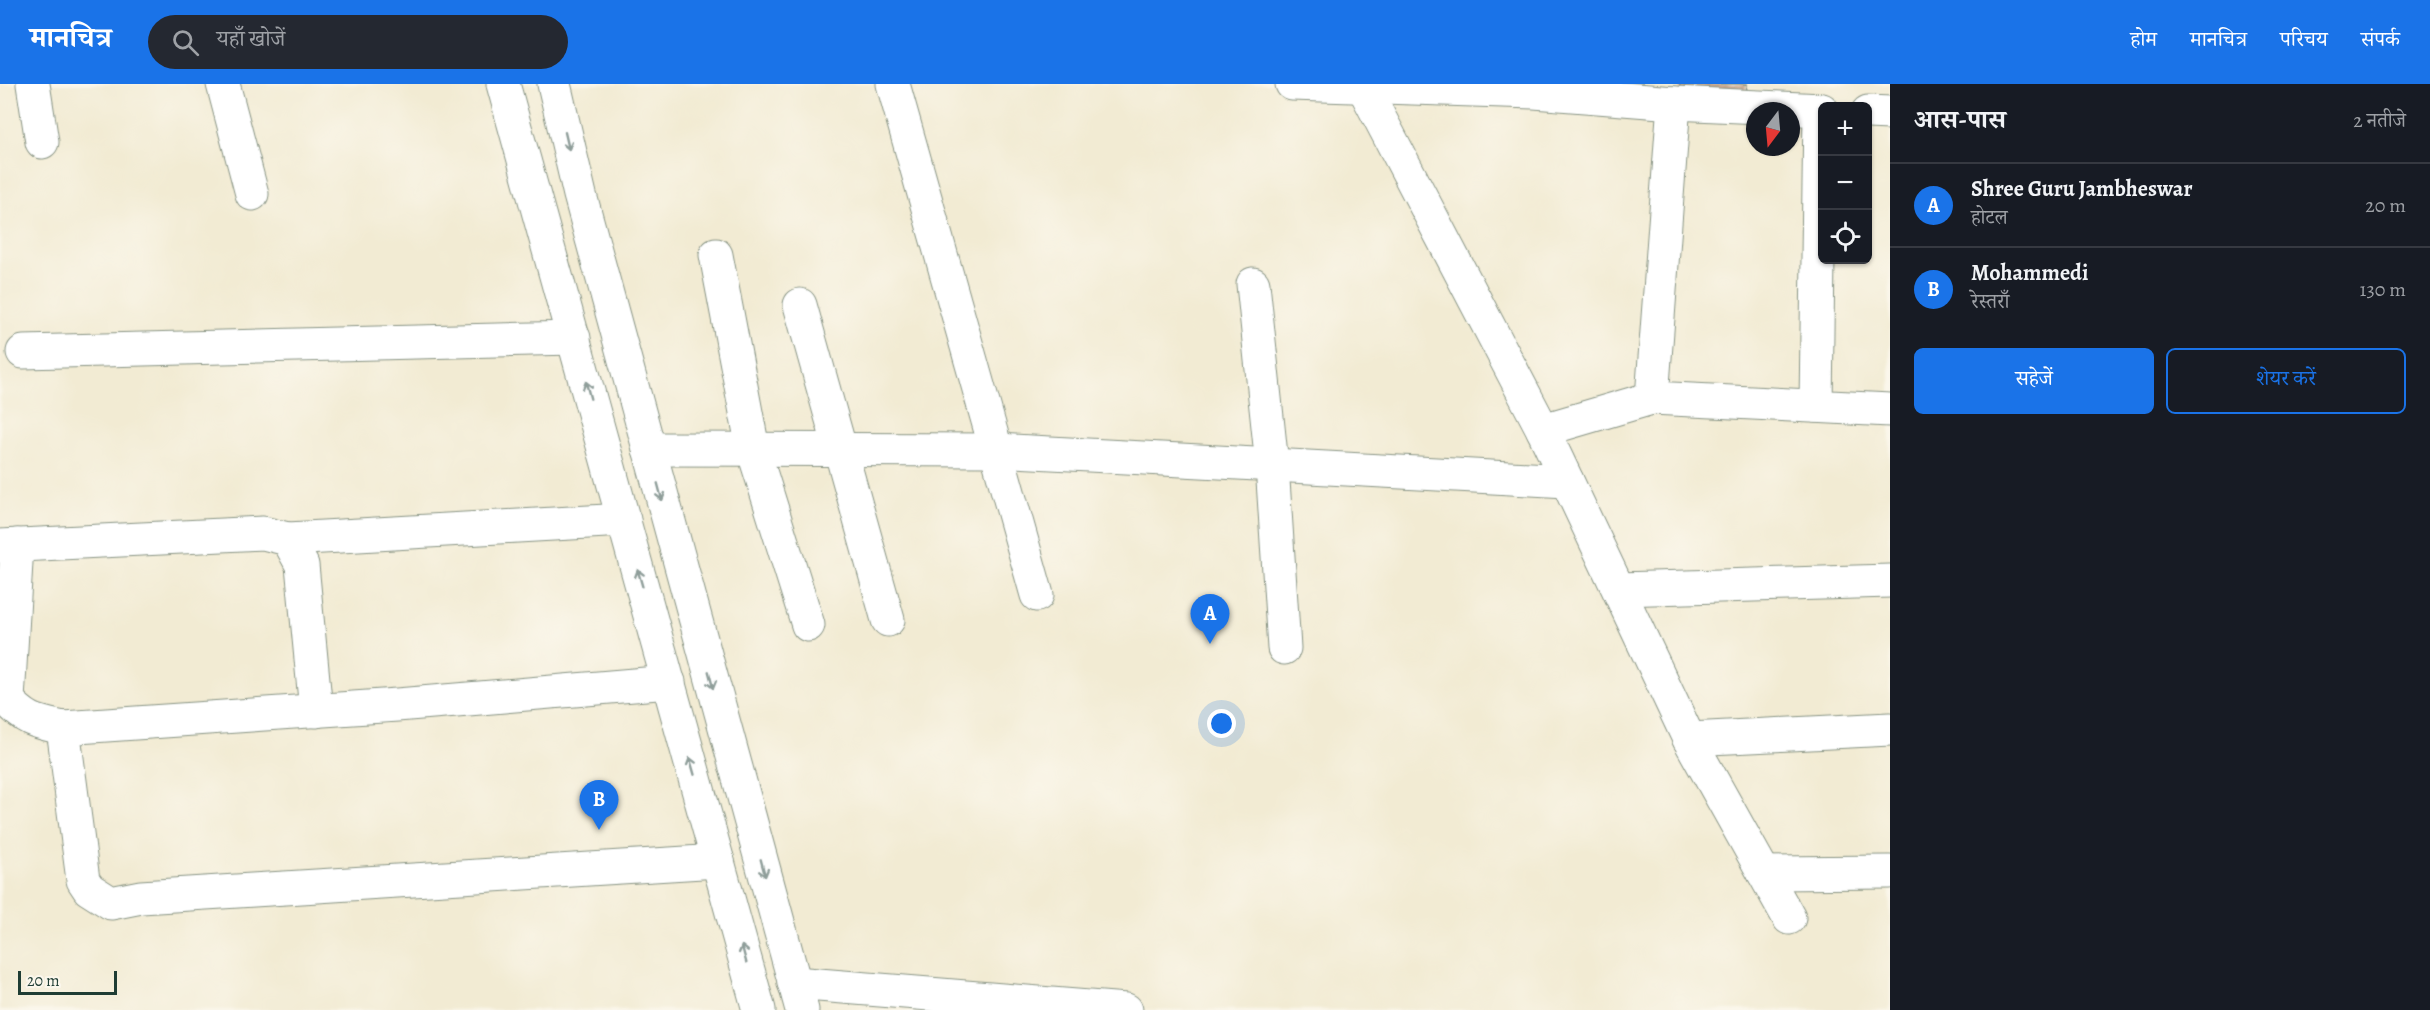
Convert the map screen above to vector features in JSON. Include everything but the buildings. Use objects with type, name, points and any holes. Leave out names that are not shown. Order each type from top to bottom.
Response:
[{"type":"street","points":[[33,84],[42,142]]},
{"type":"street","points":[[223,84],[252,194]]},
{"type":"street","points":[[503,84],[759,1010]]},
{"type":"street","points":[[554,84],[580,195],[798,996],[1126,1010]]},
{"type":"street","points":[[893,84],[1037,595]]},
{"type":"street","points":[[1292,84],[1364,88],[1534,88],[1674,103],[1818,110]]},
{"type":"street","points":[[1364,88],[1543,430],[1689,739],[1789,918]]},
{"type":"street","points":[[1652,398],[1674,103]]},
{"type":"street","points":[[1872,112],[1890,113]]},
{"type":"street","points":[[1816,406],[1820,156]]},
{"type":"street","points":[[716,255],[753,449],[808,625]]},
{"type":"street","points":[[1253,284],[1272,465],[1284,648]]},
{"type":"street","points":[[800,305],[888,620]]},
{"type":"street","points":[[23,352],[574,338]]},
{"type":"street","points":[[1543,430],[1652,398],[1890,410]]},
{"type":"street","points":[[648,449],[997,450],[1567,481]]},
{"type":"street","points":[[624,520],[288,539],[262,533],[8,546],[8,700],[21,714],[40,723],[63,728],[316,711],[669,682]]},
{"type":"street","points":[[288,539],[302,565],[316,711]]},
{"type":"street","points":[[1619,589],[1890,582]]},
{"type":"street","points":[[63,728],[83,880],[89,889],[111,903],[141,897],[718,861]]},
{"type":"street","points":[[1689,739],[1890,729]]},
{"type":"street","points":[[1764,873],[1890,872]]},
{"type":"place","name":"Shree Guru Jambheswar","points":[[1210,644]]},
{"type":"place","name":"Mohammedi","points":[[599,830]]}]
